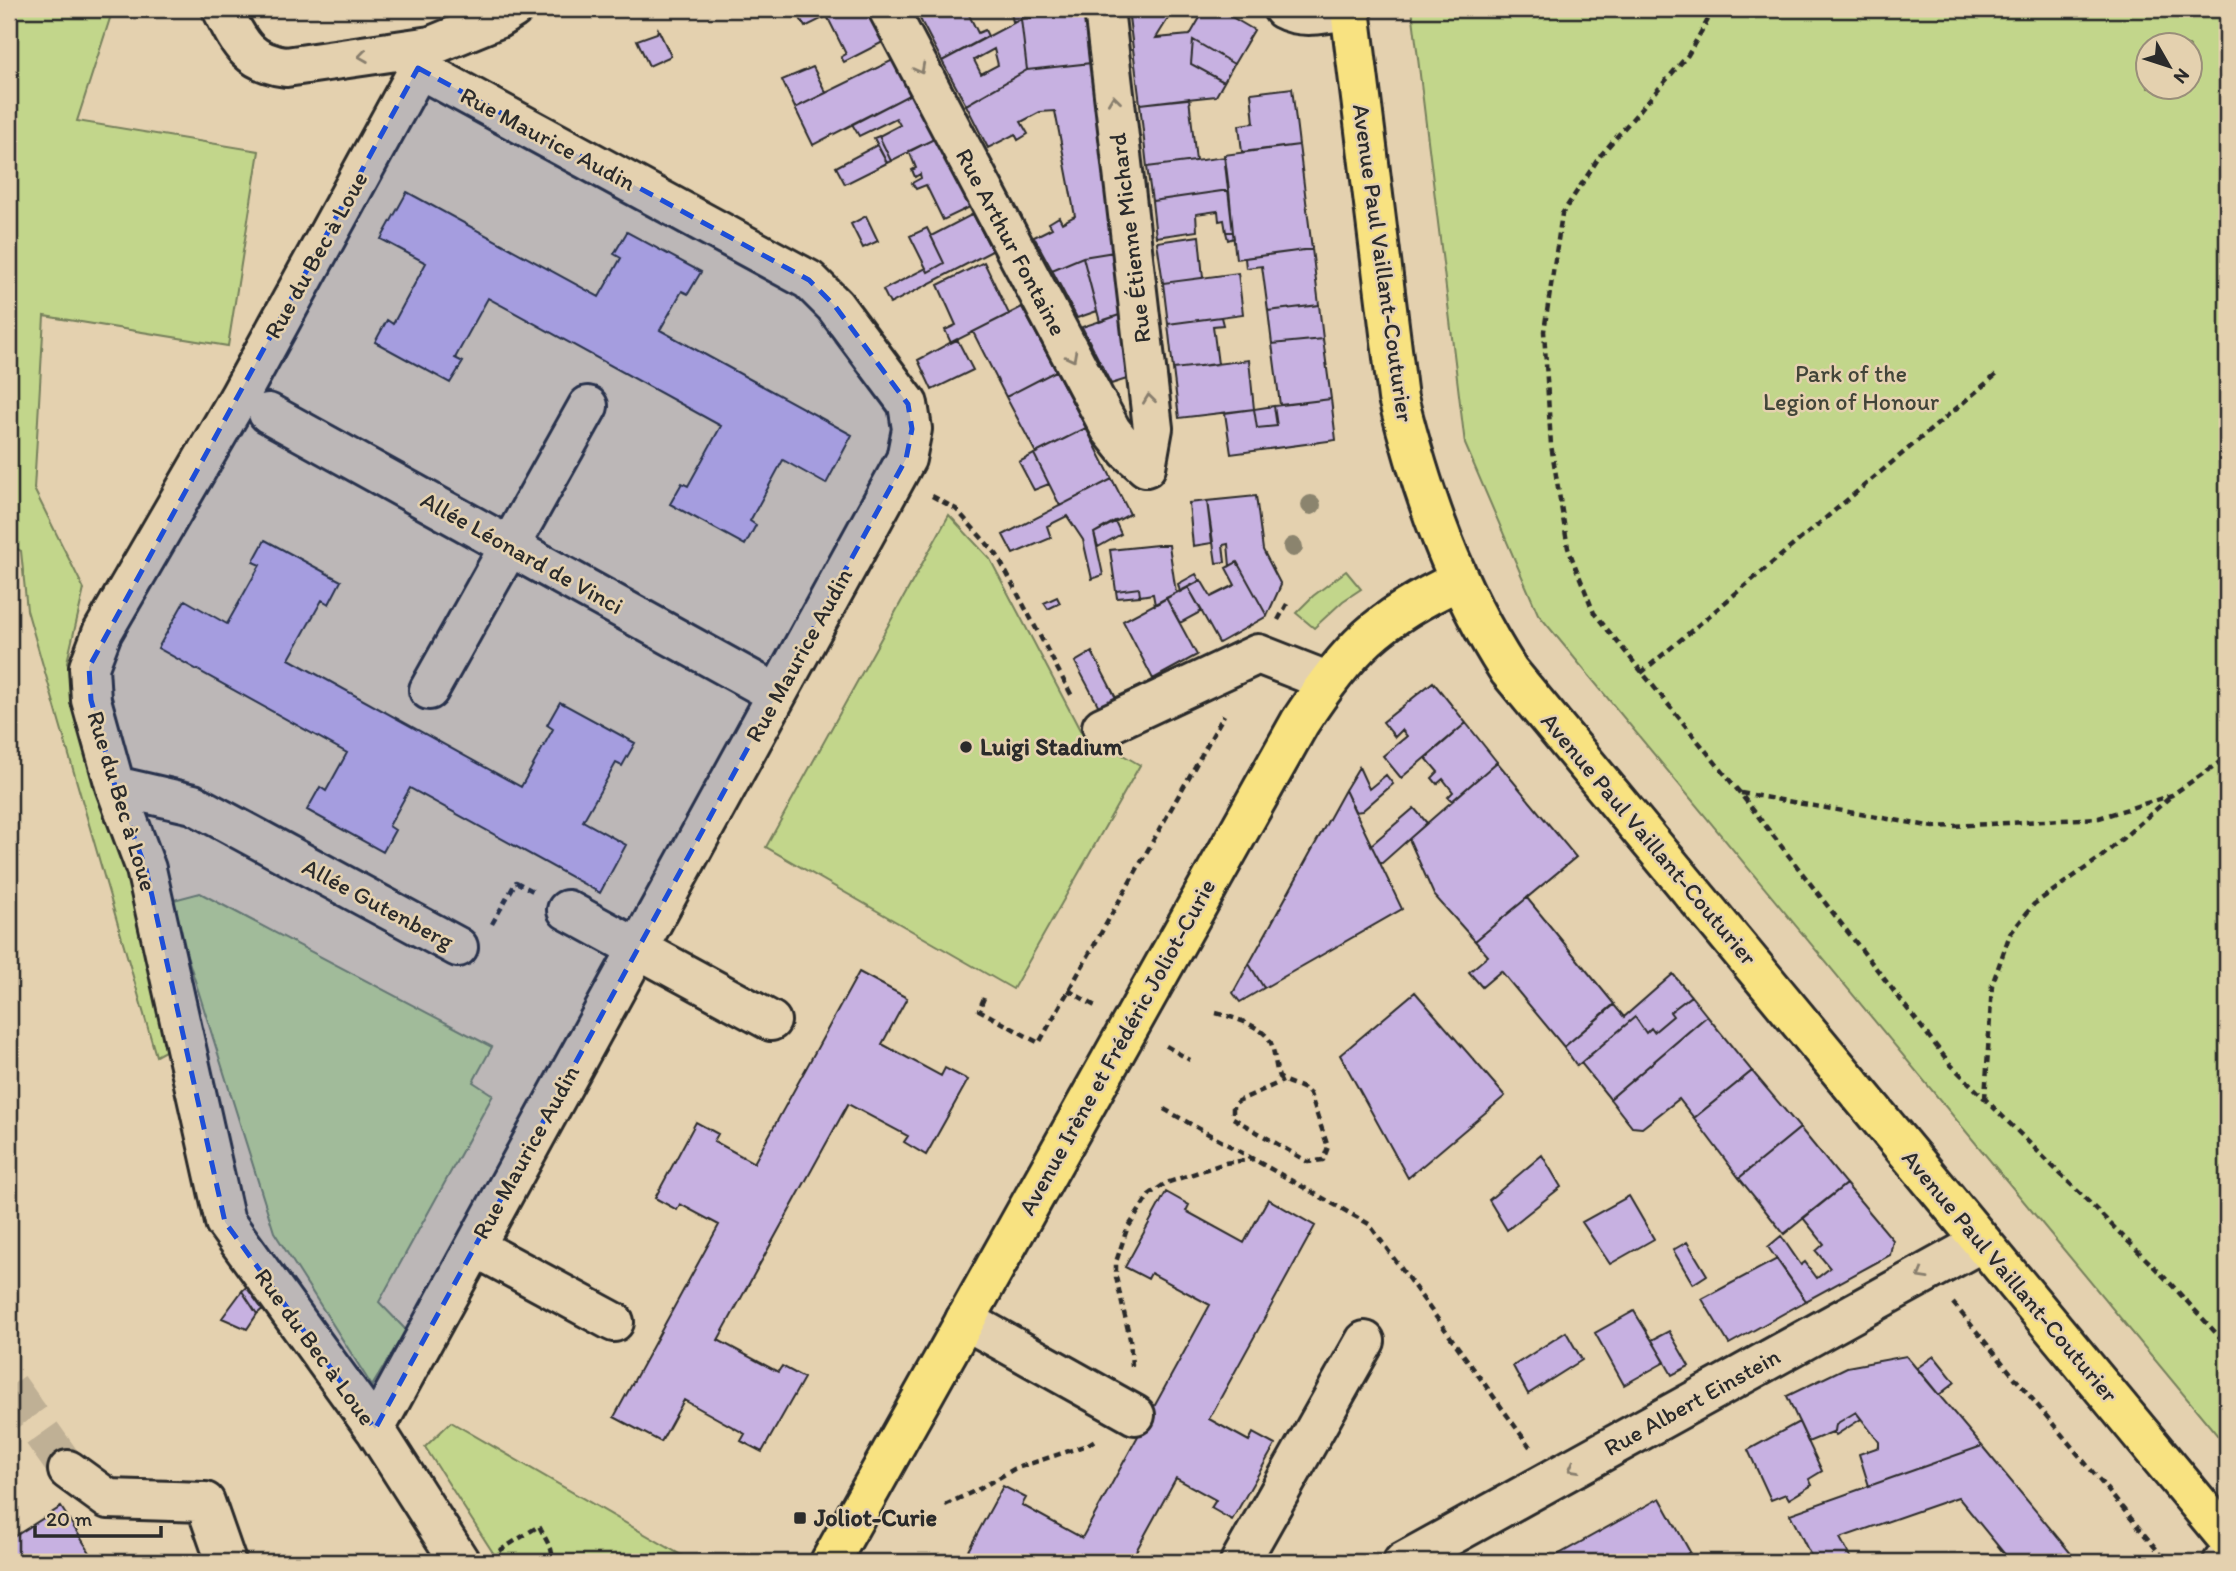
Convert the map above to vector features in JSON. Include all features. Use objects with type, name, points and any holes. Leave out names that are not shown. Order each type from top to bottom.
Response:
[{"type":"main road","name":"Avenue Paul Vaillant-Couturier","points":[[1350,9],[1398,398],[1414,461],[1458,581],[1483,630],[1509,671],[2227,1538]]},
{"type":"main road","name":"Avenue Irène et Frédéric Joliot-Curie","points":[[830,1562],[1286,746],[1327,681],[1355,648],[1394,615],[1458,581]]},
{"type":"street","points":[[222,9],[238,40],[251,55],[268,65],[286,67],[424,57],[513,9]]},
{"type":"street","name":"Rue Arthur Fontaine","points":[[888,9],[1111,430],[1127,450],[1146,467]]},
{"type":"street","name":"Rue Étienne Michard","points":[[1104,9],[1153,428],[1146,467]]},
{"type":"street","points":[[1283,9],[1294,15],[1350,9]]},
{"type":"street","name":"Rue Maurice Audin","points":[[375,1429],[897,476],[906,459],[912,429],[908,404],[835,306],[809,280],[424,57]]},
{"type":"street","name":"Rue du Bec à Loue","points":[[424,57],[239,397],[102,634],[89,667],[91,700],[115,786],[146,869],[225,1222],[375,1429],[460,1562]]},
{"type":"street","points":[[429,691],[588,406]]},
{"type":"street","name":"Allée Léonard de Vinci","points":[[268,413],[777,694]]},
{"type":"street","points":[[1102,727],[1258,654],[1327,681]]},
{"type":"street","name":"Allée Gutenberg","points":[[115,786],[193,804],[458,947]]},
{"type":"street","points":[[567,910],[771,1021]]},
{"type":"street","name":"Rue Albert Einstein","points":[[1403,1562],[1982,1242]]},
{"type":"street","points":[[475,1247],[614,1322]]},
{"type":"street","points":[[965,1321],[1135,1415]]},
{"type":"street","points":[[1240,1562],[1365,1341]]},
{"type":"street","points":[[68,1470],[108,1499],[205,1502],[226,1562]]},
{"type":"street","points":[[2222,1562],[2227,1557]]},
{"type":"path","points":[[1714,9],[1688,55],[1600,156],[1562,214],[1544,331],[1551,445],[1568,548],[1594,613],[1740,793],[1951,1065],[2169,1282],[2227,1345]]},
{"type":"path","points":[[1641,673],[1996,375]]},
{"type":"path","points":[[897,476],[956,509],[997,555],[1081,713],[1102,727]]},
{"type":"path","points":[[1258,654],[1287,604]]},
{"type":"path","points":[[984,998],[979,1010],[1039,1043],[1226,711]]},
{"type":"path","points":[[1985,1099],[1992,985],[2010,934],[2034,904],[2100,859],[2172,795],[2227,757]]},
{"type":"path","points":[[1740,793],[1934,827],[2099,818],[2172,795]]},
{"type":"path","name":"Allée Gutenberg","points":[[458,947],[473,956],[516,882],[567,910]]},
{"type":"path","points":[[1216,1013],[1239,1019],[1266,1035],[1271,1041],[1279,1077],[1304,1088],[1310,1094],[1328,1147],[1323,1160],[1308,1162],[1233,1118],[1233,1105],[1238,1101],[1283,1081]]},
{"type":"path","points":[[1164,1109],[1369,1223],[1553,1479]]},
{"type":"path","points":[[945,1505],[1014,1469],[1087,1445],[1135,1415],[1130,1339],[1116,1277],[1116,1262],[1127,1229],[1150,1194],[1166,1183],[1225,1163],[1254,1159]]},
{"type":"path","points":[[521,1537],[539,1526],[551,1549],[554,1562]]},
{"type":"highlighted area","points":[[418,68],[809,280],[835,306],[908,404],[912,429],[906,459],[375,1429],[225,1222],[146,869],[115,786],[91,700],[89,667]]},
{"type":"green space","points":[[9,9],[113,9],[77,121],[259,151],[228,346],[44,316],[34,489],[84,589],[67,662],[178,1044],[156,1056],[27,610],[21,551],[9,545]]},
{"type":"green space","name":"Park of the Legion of Honour","points":[[1412,9],[2227,9],[2227,1447],[1538,614],[1465,444]]},
{"type":"green space","name":"Luigi Stadium","points":[[949,515],[990,559],[1080,730],[1140,765],[1013,989],[766,847]]},
{"type":"green space","points":[[1346,571],[1361,589],[1343,601],[1314,628],[1296,613]]},
{"type":"green space","points":[[200,893],[492,1047],[473,1082],[493,1095],[379,1302],[406,1330],[372,1386],[274,1232],[170,901]]},
{"type":"green space","points":[[451,1422],[693,1562],[499,1562],[425,1447]]},
{"type":"building","points":[[795,9],[866,9],[883,42],[844,62],[841,57],[846,54],[827,16],[805,27]]},
{"type":"building","points":[[930,9],[966,9],[978,33],[985,30],[988,36],[942,61],[918,15]]},
{"type":"building","points":[[1032,9],[1084,9],[1084,12],[1013,22],[1011,13]]},
{"type":"building","points":[[1128,9],[1174,9],[1156,38],[1190,35],[1205,9],[1218,9],[1254,30],[1234,64],[1193,40],[1191,64],[1224,82],[1216,96],[1140,104]]},
{"type":"building","points":[[1084,12],[1091,63],[1027,70],[1021,19]]},
{"type":"building","points":[[1021,19],[1027,70],[966,105],[942,61]],"holes":[[[994,49],[998,65],[981,74],[974,60]]]},
{"type":"building","points":[[658,29],[671,56],[649,66],[637,40],[657,33]]},
{"type":"building","points":[[1193,40],[1234,64],[1224,82],[1191,64]]},
{"type":"building","points":[[893,60],[911,94],[813,145],[795,108]]},
{"type":"building","points":[[1091,63],[1114,252],[1083,257],[1052,270],[1034,237],[1052,228],[1049,223],[1059,217],[1062,223],[1075,216],[1055,111],[1040,112],[1021,122],[1028,134],[1018,140],[1015,134],[988,148],[966,105],[1027,70]]},
{"type":"building","points":[[813,67],[826,93],[795,108],[782,80]]},
{"type":"building","points":[[1292,88],[1299,145],[1242,152],[1239,125],[1254,123],[1251,93]]},
{"type":"building","points":[[911,94],[934,139],[891,161],[879,136],[900,125],[896,118],[859,136],[852,124]]},
{"type":"building","points":[[1189,98],[1196,161],[1147,167],[1140,104]]},
{"type":"building","points":[[879,136],[891,161],[887,163],[874,138]]},
{"type":"building","points":[[934,139],[970,207],[943,220],[926,185],[916,189],[912,183],[921,178],[920,174],[915,177],[912,170],[916,168],[909,151]]},
{"type":"building","points":[[877,145],[887,163],[845,184],[836,167]]},
{"type":"building","points":[[1299,145],[1312,249],[1236,259],[1224,155]]},
{"type":"building","points":[[1225,157],[1229,190],[1152,201],[1147,167]]},
{"type":"building","points":[[1229,190],[1233,232],[1226,232],[1224,220],[1219,221],[1218,211],[1196,214],[1197,231],[1156,237],[1152,201]]},
{"type":"building","points":[[407,192],[599,297],[621,258],[614,254],[627,232],[701,272],[688,294],[682,291],[660,330],[852,435],[826,484],[783,460],[750,521],[756,525],[745,545],[670,504],[682,483],[688,486],[721,426],[488,298],[455,358],[463,362],[450,383],[375,342],[387,320],[393,324],[426,263],[381,239]]},
{"type":"building","points":[[973,214],[992,251],[890,304],[883,290],[926,268],[928,272],[944,263],[931,236]]},
{"type":"building","points":[[866,216],[878,241],[863,248],[851,224]]},
{"type":"building","points":[[927,228],[944,263],[928,272],[910,236]]},
{"type":"building","points":[[1226,232],[1233,232],[1234,238],[1228,240]]},
{"type":"building","points":[[1199,236],[1203,278],[1163,283],[1157,242]]},
{"type":"building","points":[[1312,249],[1319,305],[1268,311],[1262,266],[1246,268],[1245,258]]},
{"type":"building","points":[[1114,252],[1122,314],[1100,322],[1083,257]]},
{"type":"building","points":[[1083,257],[1097,311],[1077,318],[1052,270]]},
{"type":"building","points":[[984,262],[1009,314],[951,343],[945,330],[956,325],[938,285]]},
{"type":"building","points":[[1238,273],[1243,314],[1168,324],[1163,283]]},
{"type":"building","points":[[1319,305],[1323,339],[1272,344],[1268,311]]},
{"type":"building","points":[[1022,307],[1056,371],[1006,397],[973,332]]},
{"type":"building","points":[[1122,314],[1130,378],[1111,384],[1082,327]]},
{"type":"building","points":[[1221,317],[1223,325],[1213,326],[1218,364],[1173,369],[1168,324]]},
{"type":"building","points":[[957,339],[973,370],[932,390],[918,360]]},
{"type":"building","points":[[1323,339],[1331,399],[1280,405],[1272,344]]},
{"type":"building","points":[[1249,360],[1254,409],[1179,418],[1173,369]]},
{"type":"building","points":[[1056,371],[1086,428],[1036,453],[1006,397]]},
{"type":"building","points":[[1331,399],[1336,440],[1231,454],[1225,413],[1254,409],[1257,428],[1277,426],[1274,406]]},
{"type":"building","points":[[1274,406],[1277,426],[1257,428],[1254,409]]},
{"type":"building","points":[[1086,428],[1112,479],[1060,506],[1034,454]]},
{"type":"building","points":[[1034,454],[1049,484],[1034,490],[1019,462]]},
{"type":"building","points":[[1112,479],[1130,514],[1094,533],[1103,575],[1092,579],[1083,540],[1067,516],[1047,526],[1051,538],[1013,554],[1003,535]]},
{"type":"building","points":[[1256,496],[1263,550],[1281,585],[1267,616],[1237,562],[1230,566],[1228,544],[1223,545],[1225,562],[1216,563],[1207,501]]},
{"type":"building","points":[[1207,501],[1212,543],[1193,546],[1189,503]]},
{"type":"building","points":[[1115,521],[1121,534],[1098,547],[1094,533]]},
{"type":"building","points":[[265,540],[341,581],[329,604],[322,600],[289,659],[521,787],[553,729],[547,725],[560,702],[635,743],[622,766],[616,763],[583,821],[626,845],[600,893],[410,788],[389,826],[395,830],[383,852],[307,810],[320,787],[326,791],[347,753],[158,648],[185,600],[227,624],[260,565],[253,562]]},
{"type":"building","points":[[1169,545],[1176,593],[1155,605],[1153,594],[1140,596],[1139,588],[1116,591],[1110,550]]},
{"type":"building","points":[[1237,562],[1267,616],[1219,643],[1188,587],[1201,580],[1211,597],[1235,585],[1226,568]]},
{"type":"building","points":[[1196,574],[1200,581],[1180,592],[1178,584]]},
{"type":"building","points":[[1188,587],[1202,611],[1180,623],[1166,598]]},
{"type":"building","points":[[1139,588],[1140,596],[1117,598],[1116,591]]},
{"type":"building","points":[[1057,597],[1060,603],[1048,609],[1044,603]]},
{"type":"building","points":[[1166,598],[1197,655],[1153,679],[1123,621]]},
{"type":"building","points":[[1092,652],[1116,698],[1099,707],[1075,662]]},
{"type":"building","points":[[1433,682],[1466,723],[1401,778],[1383,756],[1407,736],[1402,730],[1395,737],[1383,722]]},
{"type":"building","points":[[1466,723],[1497,762],[1452,801],[1448,797],[1453,792],[1443,779],[1437,784],[1432,778],[1438,772],[1426,758]]},
{"type":"building","points":[[1497,762],[1576,857],[1475,941],[1434,895],[1409,839]]},
{"type":"building","points":[[1359,767],[1369,789],[1386,775],[1393,784],[1362,811],[1355,812],[1345,790]]},
{"type":"building","points":[[1345,790],[1402,909],[1264,988],[1249,964]]},
{"type":"building","points":[[1414,808],[1427,823],[1381,864],[1371,845]]},
{"type":"building","points":[[1527,898],[1614,1004],[1564,1047],[1501,971],[1482,987],[1469,972],[1488,956],[1475,941]]},
{"type":"building","points":[[1249,964],[1264,988],[1240,1002],[1233,993]]},
{"type":"building","points":[[859,972],[907,998],[882,1044],[941,1076],[945,1068],[968,1080],[926,1155],[904,1142],[908,1136],[848,1104],[718,1340],[778,1372],[782,1366],[804,1378],[762,1452],[741,1441],[745,1434],[684,1400],[661,1442],[614,1417],[719,1225],[680,1204],[677,1210],[655,1198],[696,1122],[718,1134],[714,1141],[754,1163]]},
{"type":"building","points":[[1673,974],[1691,996],[1670,1012],[1673,1016],[1654,1032],[1651,1028],[1646,1033],[1635,1017],[1577,1066],[1564,1047],[1614,1005],[1624,1017]]},
{"type":"building","points":[[1415,992],[1505,1096],[1408,1178],[1340,1055]]},
{"type":"building","points":[[1691,996],[1707,1016],[1610,1099],[1581,1063],[1635,1017],[1646,1033],[1651,1028],[1654,1032],[1673,1016],[1670,1012]]},
{"type":"building","points":[[1707,1016],[1752,1071],[1694,1118],[1679,1099],[1642,1128],[1632,1127],[1610,1099]]},
{"type":"building","points":[[1752,1071],[1800,1128],[1739,1178],[1694,1118]]},
{"type":"building","points":[[1800,1128],[1846,1184],[1784,1234],[1739,1178]]},
{"type":"building","points":[[1542,1155],[1561,1187],[1507,1230],[1489,1200]]},
{"type":"building","points":[[1846,1184],[1893,1240],[1890,1255],[1806,1301],[1768,1247],[1781,1236],[1801,1265],[1805,1262],[1817,1278],[1830,1268],[1816,1251],[1824,1244],[1803,1218]]},
{"type":"building","points":[[1166,1192],[1189,1205],[1186,1211],[1244,1243],[1268,1199],[1315,1226],[1209,1419],[1249,1441],[1253,1433],[1275,1445],[1232,1520],[1211,1508],[1216,1500],[1176,1478],[1130,1562],[966,1562],[963,1560],[1003,1486],[1026,1498],[1022,1505],[1082,1538],[1210,1305],[1151,1273],[1148,1279],[1125,1267]]},
{"type":"building","points":[[1629,1196],[1654,1239],[1610,1264],[1582,1222]]},
{"type":"building","points":[[1687,1242],[1707,1275],[1693,1284],[1673,1250]]},
{"type":"building","points":[[1777,1259],[1806,1301],[1729,1344],[1702,1299]]},
{"type":"building","points":[[252,1282],[267,1305],[257,1314],[242,1291]]},
{"type":"building","points":[[242,1291],[257,1314],[247,1329],[222,1318]]},
{"type":"building","points":[[1634,1311],[1665,1362],[1624,1385],[1595,1333]]},
{"type":"building","points":[[1669,1331],[1689,1366],[1672,1375],[1652,1340]]},
{"type":"building","points":[[1566,1332],[1582,1360],[1528,1394],[1513,1366]]},
{"type":"building","points":[[1906,1356],[1982,1446],[1869,1486],[1859,1454],[1879,1447],[1879,1442],[1856,1412],[1836,1424],[1835,1431],[1808,1442],[1787,1396],[1847,1367]]},
{"type":"building","points":[[1934,1356],[1955,1382],[1939,1395],[1917,1368]]},
{"type":"building","points":[[1856,1412],[1861,1419],[1836,1435],[1833,1432],[1836,1424]]},
{"type":"building","points":[[1799,1422],[1822,1471],[1809,1479],[1812,1485],[1789,1499],[1786,1494],[1771,1500],[1748,1450]]},
{"type":"building","points":[[1982,1446],[2078,1562],[2011,1562],[1958,1497],[1840,1538],[1853,1562],[1814,1562],[1790,1514]]},
{"type":"building","points":[[1660,1498],[1690,1552],[1681,1558],[1684,1562],[1545,1562]]},
{"type":"building","points":[[61,1507],[96,1562],[9,1562],[9,1540]]},
{"type":"tunnel","points":[[9,1387],[68,1470]]},
{"type":"place","name":"Luigi Stadium","points":[[966,747]]},
{"type":"place","name":"Joliot-Curie","points":[[800,1518]]}]
